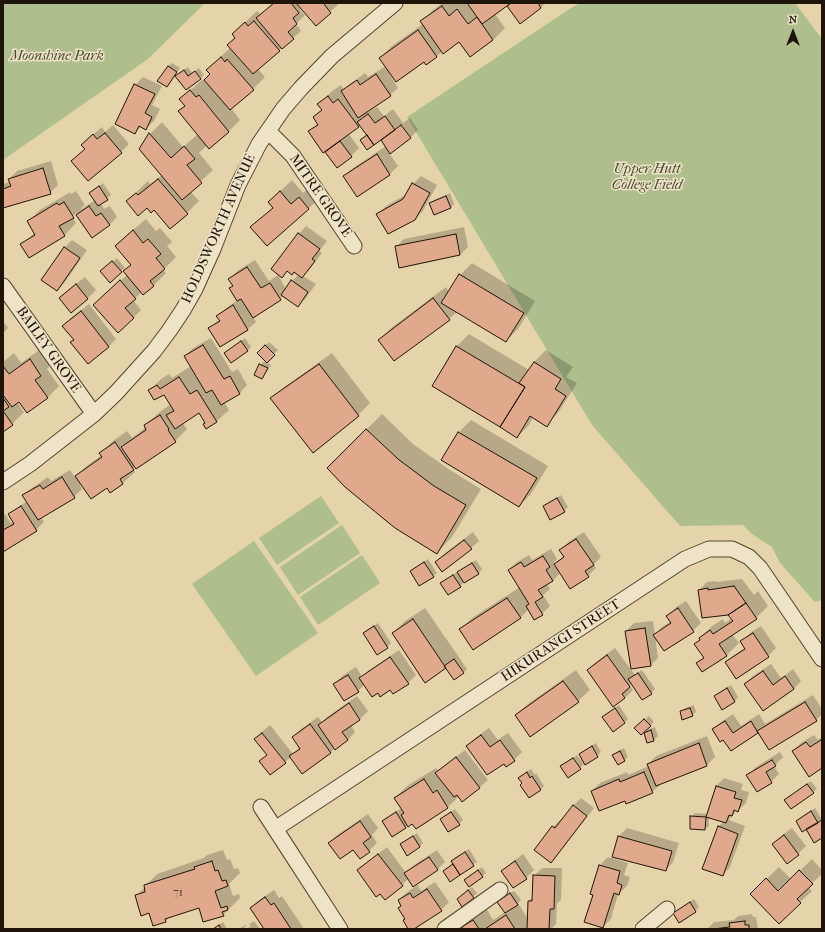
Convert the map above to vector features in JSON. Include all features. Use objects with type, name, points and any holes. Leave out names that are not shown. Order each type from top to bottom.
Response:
[{"type":"street","name":"HOLDSWORTH AVENUE","points":[[3,482],[30,464],[94,414],[116,393],[154,351],[183,310],[195,289],[246,168],[259,144],[283,109],[332,56],[395,3]]},
{"type":"street","name":"MITRE GROVE","points":[[268,131],[293,156],[354,246]]},
{"type":"street","name":"BAILEY GROVE","points":[[3,286],[94,414]]},
{"type":"street","name":"HIKURANGI STREET","points":[[275,829],[685,559],[709,549],[732,549],[750,557],[760,568],[822,659]]},
{"type":"street","points":[[261,807],[340,929]]},
{"type":"street","points":[[445,929],[500,890]]},
{"type":"street","points":[[643,929],[667,909]]},
{"type":"green space","name":"Moonshine Park","points":[[3,3],[205,3],[148,59],[3,160]]},
{"type":"green space","name":"Upper Hutt College Field","points":[[580,3],[795,3],[822,39],[822,600],[815,602],[780,563],[772,547],[752,534],[743,525],[680,526],[592,425],[407,117]]},
{"type":"green space","points":[[321,496],[339,523],[277,565],[259,538]]},
{"type":"green space","points":[[342,525],[360,553],[298,595],[280,567]]},
{"type":"green space","points":[[254,541],[318,633],[256,676],[192,584]]},
{"type":"green space","points":[[362,555],[380,583],[318,625],[300,597]]},
{"type":"building","points":[[274,3],[291,3],[299,13],[293,18],[297,24],[288,32],[294,39],[282,49],[256,18]]},
{"type":"building","points":[[296,3],[325,3],[324,4],[331,13],[316,26]]},
{"type":"building","points":[[467,3],[511,3],[482,24]]},
{"type":"building","points":[[511,3],[538,3],[541,8],[520,24],[507,6]]},
{"type":"building","points":[[442,6],[449,16],[457,9],[468,24],[477,17],[493,40],[470,57],[459,42],[443,54],[420,21]]},
{"type":"building","points":[[254,21],[280,51],[253,74],[227,45],[235,38],[232,34],[245,22],[248,26]]},
{"type":"building","points":[[418,30],[437,57],[426,65],[424,62],[396,82],[379,58]]},
{"type":"building","points":[[221,57],[225,62],[227,59],[254,90],[230,110],[204,80],[210,74],[206,70]]},
{"type":"building","points":[[168,66],[177,72],[167,87],[157,81]]},
{"type":"building","points":[[184,70],[188,76],[195,71],[201,79],[186,90],[175,76]]},
{"type":"building","points":[[376,74],[391,96],[358,118],[341,91],[357,80],[360,85]]},
{"type":"building","points":[[134,84],[155,94],[145,113],[152,117],[146,130],[139,126],[135,134],[115,124]]},
{"type":"building","points":[[190,90],[196,97],[199,95],[229,132],[209,149],[178,111],[185,106],[179,99]]},
{"type":"building","points":[[328,96],[333,103],[338,99],[359,127],[323,153],[308,131],[318,125],[313,117],[322,110],[317,104]]},
{"type":"building","points":[[368,114],[375,123],[385,116],[395,130],[374,145],[357,122]]},
{"type":"building","points":[[401,125],[411,138],[390,154],[381,140]]},
{"type":"building","points":[[105,133],[122,153],[88,181],[71,161],[85,149],[81,145],[93,134],[97,139]]},
{"type":"building","points":[[149,133],[171,158],[184,146],[195,159],[187,165],[202,183],[182,200],[139,149]]},
{"type":"building","points":[[367,135],[374,145],[367,150],[360,140]]},
{"type":"building","points":[[340,141],[352,157],[337,168],[325,152]]},
{"type":"building","points":[[377,154],[390,175],[357,197],[343,176]]},
{"type":"building","points":[[43,168],[51,194],[3,208],[3,189],[11,186],[8,179]]},
{"type":"building","points":[[158,179],[188,214],[170,229],[154,210],[151,213],[147,208],[138,216],[126,201],[136,193],[138,195]]},
{"type":"building","points":[[412,183],[430,193],[415,220],[388,234],[376,214],[403,199]]},
{"type":"building","points":[[99,186],[108,200],[98,206],[89,193]]},
{"type":"building","points":[[280,191],[291,204],[299,197],[309,209],[267,246],[250,227],[273,208],[268,202]]},
{"type":"building","points":[[446,196],[451,208],[434,215],[429,203]]},
{"type":"building","points":[[64,202],[74,218],[59,226],[65,236],[29,258],[20,244],[35,235],[27,221],[57,203],[59,205]]},
{"type":"building","points":[[89,206],[96,216],[101,213],[110,225],[92,238],[76,215]]},
{"type":"building","points":[[133,230],[143,243],[148,239],[161,254],[156,258],[165,269],[150,281],[154,286],[143,295],[123,271],[131,265],[115,246]]},
{"type":"building","points":[[298,233],[320,249],[312,259],[315,261],[302,278],[294,272],[292,275],[287,271],[282,278],[271,269]]},
{"type":"building","points":[[456,234],[460,255],[399,268],[395,246]]},
{"type":"building","points":[[64,247],[80,258],[57,291],[41,280]]},
{"type":"building","points":[[112,261],[122,272],[110,283],[100,271]]},
{"type":"building","points":[[247,267],[261,288],[270,283],[281,300],[253,318],[241,299],[237,301],[229,288],[233,286],[228,279]]},
{"type":"building","points":[[459,274],[524,313],[506,342],[441,303]]},
{"type":"building","points":[[120,280],[136,299],[125,308],[134,318],[118,333],[93,305]]},
{"type":"building","points":[[291,280],[308,292],[298,307],[281,295]]},
{"type":"building","points":[[76,284],[88,299],[71,313],[59,298]]},
{"type":"building","points":[[433,298],[450,320],[394,361],[378,340]]},
{"type":"building","points":[[233,305],[248,330],[220,347],[208,328],[220,321],[216,316]]},
{"type":"building","points":[[81,311],[109,347],[88,364],[70,342],[74,340],[62,326]]},
{"type":"building","points":[[241,341],[248,351],[231,363],[224,353]]},
{"type":"building","points":[[203,345],[224,379],[230,376],[240,394],[221,405],[212,390],[206,393],[184,356]]},
{"type":"building","points":[[265,345],[275,355],[267,363],[257,353]]},
{"type":"building","points":[[456,346],[525,387],[500,427],[432,386]]},
{"type":"building","points":[[30,359],[41,376],[35,380],[48,398],[27,413],[19,402],[12,407],[3,395],[3,366],[9,374]]},
{"type":"building","points":[[534,362],[561,379],[555,389],[566,396],[547,427],[530,416],[517,438],[500,427],[525,387],[519,383]]},
{"type":"building","points":[[259,364],[268,368],[262,379],[254,375]]},
{"type":"building","points":[[319,364],[359,416],[313,453],[270,398]]},
{"type":"building","points":[[179,377],[190,394],[197,390],[217,422],[206,429],[203,424],[205,423],[199,413],[175,429],[166,415],[174,411],[164,395],[154,400],[148,390],[157,385],[160,389]]},
{"type":"building","points":[[3,398],[9,407],[3,411]]},
{"type":"building","points":[[3,411],[13,425],[3,432]]},
{"type":"building","points":[[160,415],[176,442],[136,469],[121,447],[146,430],[144,425]]},
{"type":"building","points":[[366,429],[398,459],[434,486],[466,505],[437,554],[395,528],[345,487],[327,468]]},
{"type":"building","points":[[458,432],[537,478],[519,507],[441,460]]},
{"type":"building","points":[[115,442],[134,470],[120,479],[123,484],[110,493],[107,488],[91,499],[75,476],[102,457],[99,453]]},
{"type":"building","points":[[62,477],[75,498],[38,520],[22,495],[40,485],[43,489]]},
{"type":"building","points":[[557,498],[565,512],[550,520],[543,506]]},
{"type":"building","points":[[21,506],[37,531],[3,552],[3,530],[14,524],[8,514]]},
{"type":"building","points":[[576,539],[594,565],[585,571],[589,577],[570,589],[554,564],[564,557],[559,550]]},
{"type":"building","points":[[464,540],[472,549],[442,572],[435,562]]},
{"type":"building","points":[[543,556],[550,567],[546,570],[553,581],[538,590],[543,597],[535,602],[543,615],[534,620],[526,606],[529,604],[508,570],[521,562],[524,567]]},
{"type":"building","points":[[424,562],[434,577],[419,586],[410,571]]},
{"type":"building","points":[[472,563],[479,574],[464,583],[457,572]]},
{"type":"building","points":[[453,575],[461,587],[448,595],[440,583]]},
{"type":"building","points":[[734,586],[746,603],[728,615],[702,618],[698,590]]},
{"type":"building","points":[[507,598],[521,618],[473,650],[459,629]]},
{"type":"building","points":[[746,603],[757,619],[719,644],[727,656],[702,672],[696,663],[704,658],[694,644],[700,640],[699,638],[710,630],[713,634],[733,621],[728,615]]},
{"type":"building","points":[[678,608],[694,632],[664,651],[653,635],[671,623],[666,616]]},
{"type":"building","points":[[413,619],[446,668],[425,683],[392,633]]},
{"type":"building","points":[[374,626],[388,648],[377,655],[363,633]]},
{"type":"building","points":[[645,628],[651,666],[631,669],[625,631]]},
{"type":"building","points":[[753,633],[769,657],[736,679],[725,662],[745,649],[740,641]]},
{"type":"building","points":[[607,655],[630,687],[622,694],[625,698],[613,707],[587,670]]},
{"type":"building","points":[[390,657],[409,684],[393,694],[390,690],[380,697],[378,693],[372,697],[359,678]]},
{"type":"building","points":[[454,659],[464,673],[454,680],[444,666]]},
{"type":"building","points":[[763,671],[773,685],[785,676],[794,689],[763,711],[744,684]]},
{"type":"building","points":[[638,673],[652,694],[642,700],[628,679]]},
{"type":"building","points":[[348,675],[359,692],[344,701],[333,684]]},
{"type":"building","points":[[563,681],[579,702],[530,737],[515,715]]},
{"type":"building","points":[[727,688],[735,702],[722,710],[714,696]]},
{"type":"building","points":[[805,702],[817,721],[769,750],[757,731]]},
{"type":"building","points":[[349,703],[360,720],[342,732],[348,740],[335,750],[318,725]]},
{"type":"building","points":[[615,708],[625,723],[613,732],[602,717]]},
{"type":"building","points":[[690,708],[693,716],[682,720],[680,711]]},
{"type":"building","points":[[644,719],[651,726],[641,735],[634,728]]},
{"type":"building","points":[[725,721],[733,733],[751,721],[758,733],[731,751],[723,740],[720,742],[712,729]]},
{"type":"building","points":[[310,724],[331,753],[302,774],[289,756],[300,749],[292,737]]},
{"type":"building","points":[[651,730],[654,741],[647,743],[644,733]]},
{"type":"building","points":[[262,733],[286,763],[270,775],[259,761],[267,755],[254,739]]},
{"type":"building","points":[[481,735],[490,747],[500,740],[515,761],[506,767],[504,764],[487,775],[466,746]]},
{"type":"building","points":[[821,740],[822,768],[809,777],[792,751],[806,742],[810,747]]},
{"type":"building","points":[[699,743],[707,766],[656,786],[647,764]]},
{"type":"building","points":[[592,746],[598,757],[585,765],[579,754]]},
{"type":"building","points":[[620,751],[625,761],[618,765],[612,755]]},
{"type":"building","points":[[456,757],[480,788],[462,802],[457,795],[454,797],[435,773]]},
{"type":"building","points":[[573,758],[581,769],[568,778],[560,766]]},
{"type":"building","points":[[772,760],[776,766],[766,772],[772,783],[757,792],[746,775]]},
{"type":"building","points":[[527,772],[530,778],[532,776],[541,790],[529,798],[520,785],[522,783],[518,778]]},
{"type":"building","points":[[644,772],[653,793],[626,804],[625,801],[599,811],[591,791],[619,779],[620,782]]},
{"type":"building","points":[[424,779],[433,793],[437,790],[448,808],[416,829],[412,824],[408,827],[401,815],[404,813],[394,798]]},
{"type":"building","points":[[807,784],[814,793],[791,809],[784,800]]},
{"type":"building","points":[[716,786],[736,792],[734,798],[742,800],[738,812],[734,810],[732,816],[729,815],[726,823],[706,817]]},
{"type":"building","points":[[573,805],[587,816],[551,863],[534,850],[552,826],[555,828]]},
{"type":"building","points":[[811,811],[818,823],[802,832],[796,821]]},
{"type":"building","points":[[396,812],[406,828],[392,837],[382,821]]},
{"type":"building","points":[[451,812],[460,825],[448,832],[440,819]]},
{"type":"building","points":[[690,816],[706,817],[705,830],[690,829]]},
{"type":"building","points":[[822,820],[822,838],[814,843],[806,829]]},
{"type":"building","points":[[360,821],[371,837],[363,843],[370,852],[360,859],[353,850],[340,859],[328,843]]},
{"type":"building","points":[[718,826],[738,834],[723,876],[702,869]]},
{"type":"building","points":[[784,835],[799,855],[787,864],[772,844]]},
{"type":"building","points":[[413,836],[420,847],[407,856],[400,844]]},
{"type":"building","points":[[618,836],[672,851],[666,871],[612,857]]},
{"type":"building","points":[[465,852],[474,866],[460,875],[451,861]]},
{"type":"building","points":[[378,854],[403,886],[385,900],[380,894],[376,897],[357,870]]},
{"type":"building","points":[[429,857],[438,870],[413,887],[404,873]]},
{"type":"building","points":[[212,861],[215,871],[218,870],[222,881],[226,880],[228,886],[215,891],[221,908],[227,906],[228,910],[222,912],[224,916],[203,922],[199,908],[165,919],[166,922],[153,926],[149,913],[141,916],[135,895],[145,892],[144,885],[195,869],[194,867]]},
{"type":"building","points":[[515,861],[527,879],[513,888],[501,871]]},
{"type":"building","points":[[453,864],[460,875],[450,882],[443,871]]},
{"type":"building","points":[[599,865],[620,871],[617,883],[622,885],[619,895],[614,893],[603,928],[584,922],[593,895],[590,894]]},
{"type":"building","points":[[478,870],[483,877],[469,887],[464,880]]},
{"type":"building","points":[[799,870],[813,884],[797,899],[801,903],[779,924],[750,894],[766,878],[778,891]]},
{"type":"building","points":[[533,875],[555,876],[554,909],[550,909],[549,929],[527,929],[528,901],[532,901]]},
{"type":"building","points":[[427,889],[442,911],[414,929],[408,929],[403,920],[405,919],[398,908],[401,906],[398,900],[410,893],[413,898]]},
{"type":"building","points":[[468,890],[474,898],[462,907],[457,899]]},
{"type":"building","points":[[510,893],[518,905],[505,913],[497,902]]},
{"type":"building","points":[[265,897],[271,905],[274,903],[291,929],[264,929],[250,908]]},
{"type":"building","points":[[690,902],[696,912],[679,923],[673,913]]},
{"type":"building","points":[[506,915],[515,929],[485,929]]},
{"type":"building","points":[[473,920],[479,929],[463,929],[462,927]]},
{"type":"building","points":[[745,921],[745,925],[749,925],[749,929],[713,929],[730,927],[729,923]]},
{"type":"building","points":[[219,925],[221,929],[213,929]]}]
